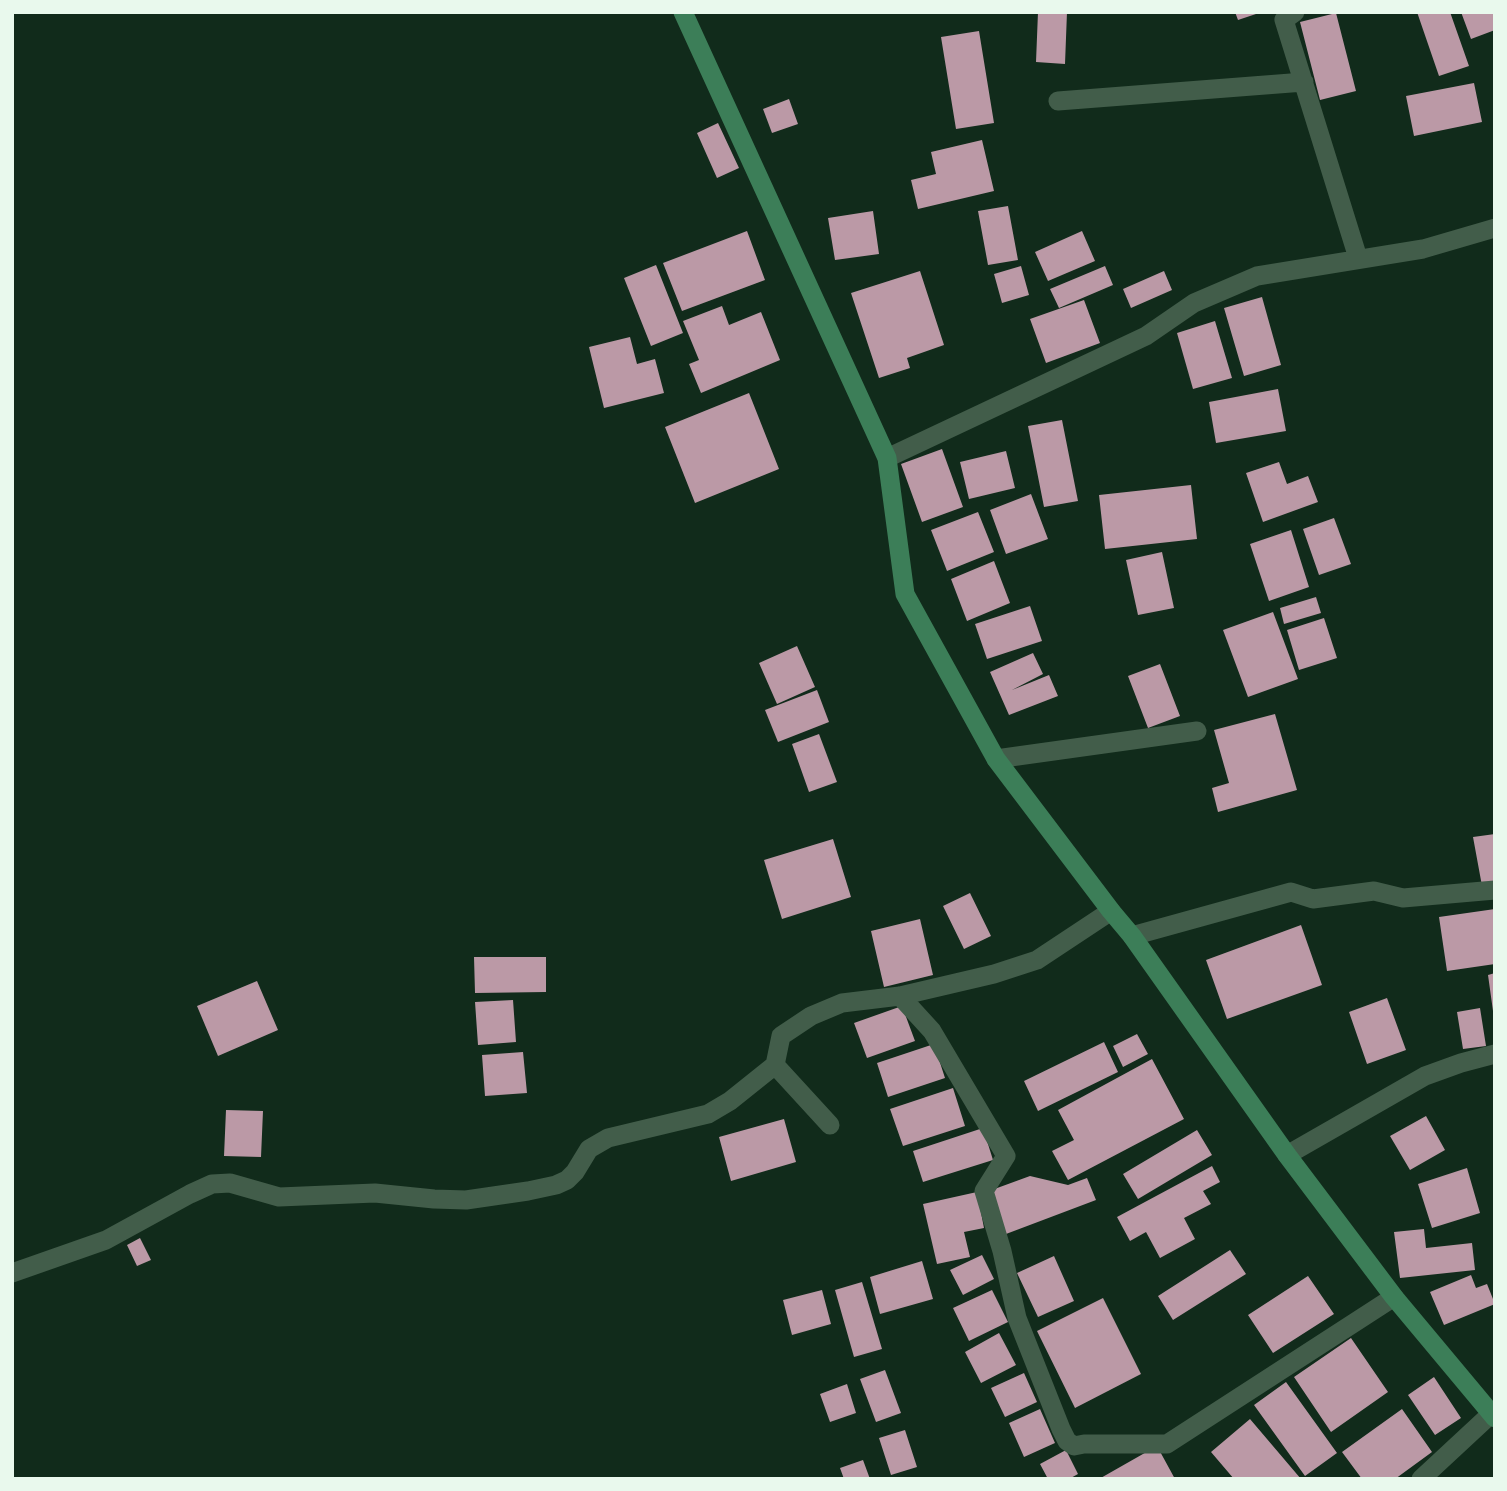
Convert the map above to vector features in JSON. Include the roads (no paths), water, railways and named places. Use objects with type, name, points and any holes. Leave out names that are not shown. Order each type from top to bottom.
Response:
[{"type":"main road","points":[[683,12],[887,458],[905,594],[996,760],[1132,936],[1287,1155],[1394,1297],[1493,1416]]},
{"type":"street","points":[[1295,12],[1284,20],[1358,258]]},
{"type":"street","points":[[1058,101],[1304,82]]},
{"type":"street","points":[[887,458],[1146,336],[1194,303],[1257,276],[1423,248],[1495,228]]},
{"type":"street","points":[[996,760],[1196,731]]},
{"type":"street","points":[[1132,936],[1291,891],[1313,899],[1374,891],[1403,898],[1495,890]]},
{"type":"street","points":[[12,1273],[106,1240],[212,1184],[230,1183],[279,1197],[375,1193],[466,1200],[556,1185],[575,1172],[589,1149],[608,1138],[708,1114],[730,1101],[775,1065],[781,1036],[811,1016],[842,1003],[900,996],[994,974],[1037,960],[1111,911]]},
{"type":"street","points":[[900,996],[932,1031],[1006,1156],[984,1191],[1002,1251],[1017,1318],[1061,1429],[1070,1444],[1167,1444],[1394,1297]]},
{"type":"street","points":[[1287,1155],[1425,1076],[1495,1054]]},
{"type":"street","points":[[775,1065],[830,1125]]},
{"type":"street","points":[[1420,1479],[1493,1416]]}]
